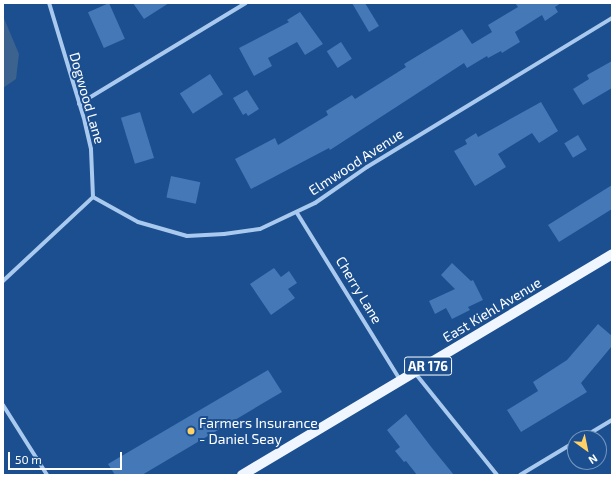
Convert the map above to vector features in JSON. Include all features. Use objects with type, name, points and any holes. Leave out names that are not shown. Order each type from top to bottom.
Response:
[{"type":"main road","name":"East Kiehl Avenue","points":[[242,475],[612,254]]},
{"type":"street","name":"Dogwood Lane","points":[[49,3],[91,149],[93,197]]},
{"type":"street","points":[[79,104],[246,3]]},
{"type":"street","name":"Elmwood Avenue","points":[[93,197],[138,222],[187,236],[224,234],[260,229],[298,213],[367,166],[612,18]]},
{"type":"street","points":[[3,281],[93,197]]},
{"type":"street","name":"Cherry Lane","points":[[298,213],[400,380]]},
{"type":"street","points":[[415,373],[497,475]]},
{"type":"street","points":[[3,405],[47,475]]},
{"type":"street","points":[[595,430],[612,420]]},
{"type":"street","points":[[520,475],[567,447]]},
{"type":"water","points":[[3,16],[19,54],[16,79],[3,88]]},
{"type":"building","points":[[109,3],[125,39],[104,48],[88,12]]},
{"type":"building","points":[[133,3],[169,3],[144,19]]},
{"type":"building","points":[[352,3],[365,3],[379,26],[369,32]]},
{"type":"building","points":[[515,3],[561,3],[555,7],[558,12],[545,21],[542,15],[515,32],[520,42],[502,53],[501,51],[488,58],[487,56],[467,68],[464,63],[330,150],[329,148],[251,189],[235,159],[275,138],[278,145],[328,115],[326,111],[352,95],[355,99],[406,67],[404,64],[462,29],[472,44],[492,32],[488,25],[518,7]]},
{"type":"building","points":[[300,12],[323,44],[305,55],[297,42],[268,58],[272,66],[254,76],[239,48],[289,22],[287,20]]},
{"type":"building","points":[[341,42],[352,59],[338,68],[327,51]]},
{"type":"building","points":[[612,61],[612,88],[583,105],[573,89],[589,79],[587,75]]},
{"type":"building","points":[[210,74],[223,94],[193,114],[180,94]]},
{"type":"building","points":[[247,90],[259,109],[248,116],[246,113],[243,115],[233,98]]},
{"type":"building","points":[[541,102],[558,131],[539,143],[532,133],[498,154],[506,167],[475,186],[454,151],[467,144],[465,140],[476,133],[478,137]]},
{"type":"building","points":[[140,112],[154,158],[135,164],[121,118]]},
{"type":"building","points":[[578,135],[587,150],[573,158],[564,143]]},
{"type":"building","points":[[171,176],[200,182],[196,204],[166,198]]},
{"type":"building","points":[[612,185],[612,209],[559,242],[548,225]]},
{"type":"building","points":[[452,263],[471,281],[473,280],[483,300],[468,307],[470,310],[452,319],[446,308],[435,314],[429,301],[455,289],[441,275]]},
{"type":"building","points":[[274,268],[281,277],[289,271],[297,283],[288,289],[295,298],[271,315],[250,284]]},
{"type":"building","points":[[598,324],[612,336],[612,346],[581,383],[587,392],[521,432],[507,410],[538,391],[533,382],[567,360]]},
{"type":"building","points":[[268,370],[282,392],[142,475],[115,475],[108,464]]},
{"type":"building","points":[[406,414],[454,475],[417,475],[406,461],[404,462],[395,451],[400,447],[387,430]]},
{"type":"place","name":"Farmers Insurance - Daniel Seay","points":[[191,431]]}]
